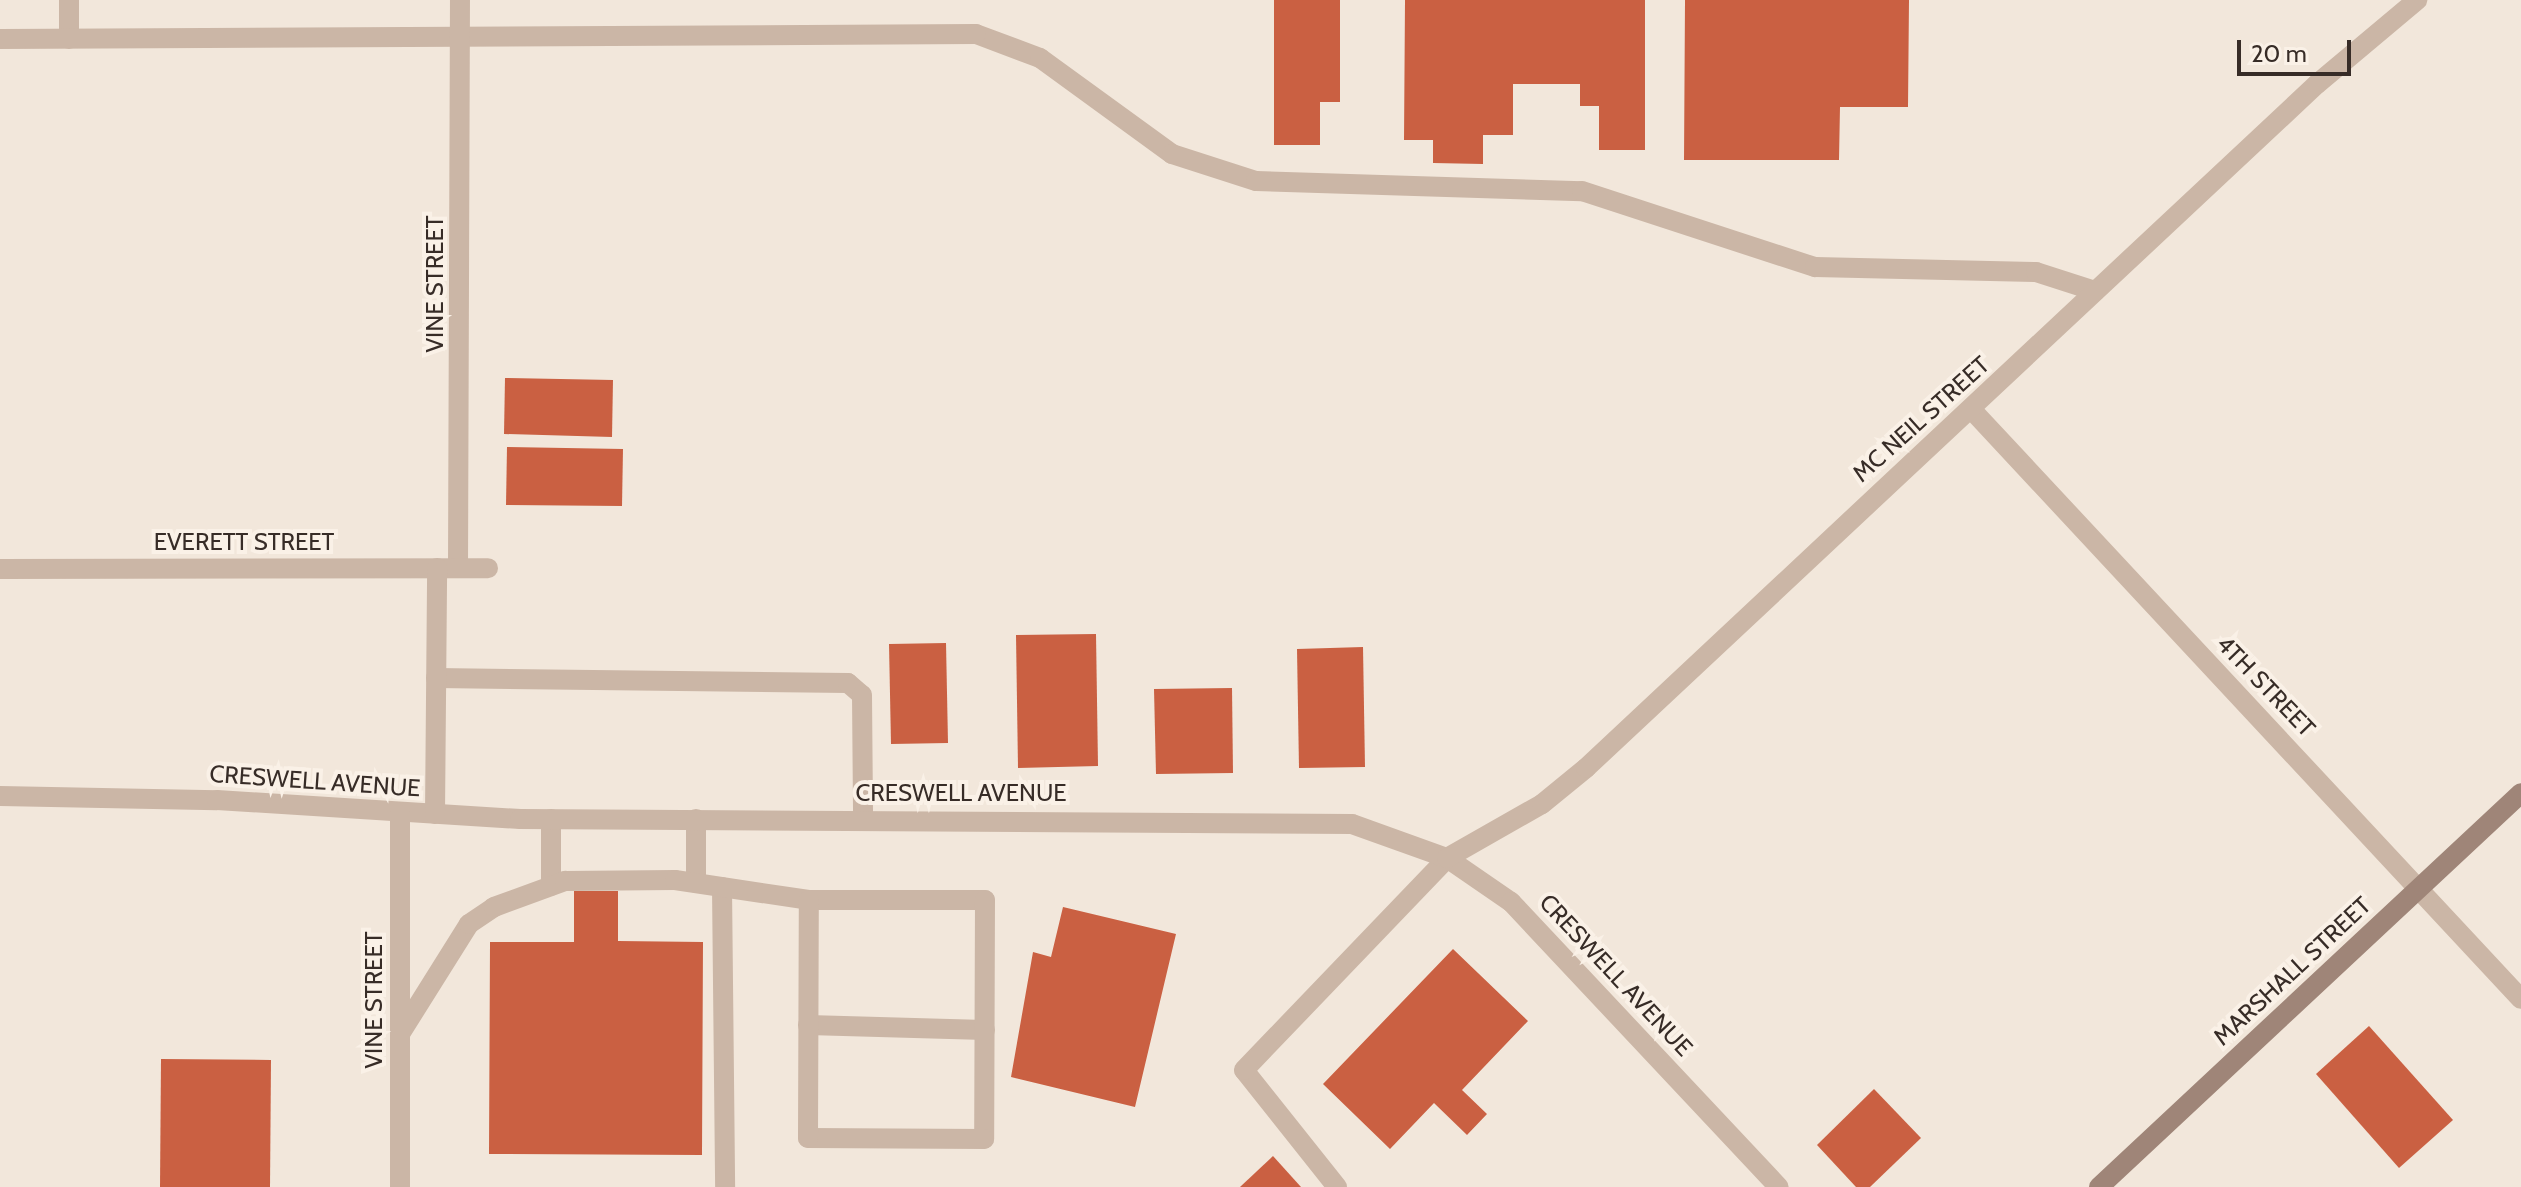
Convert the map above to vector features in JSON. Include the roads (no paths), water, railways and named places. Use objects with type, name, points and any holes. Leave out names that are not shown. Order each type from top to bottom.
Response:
[{"type":"street","points":[[69,0],[69,39]]},
{"type":"street","name":"VINE STREET","points":[[435,814],[436,678],[447,568],[460,0]]},
{"type":"street","name":"MC NEIL STREET","points":[[1337,1187],[1244,1070],[1447,858],[1542,804],[1586,768],[1972,410],[2095,291],[2417,0]]},
{"type":"street","points":[[0,39],[461,40],[976,34],[1040,58],[1172,154],[1256,181],[1582,191],[1815,267],[2036,272],[2095,291]]},
{"type":"street","name":"4TH STREET","points":[[1972,410],[2521,999]]},
{"type":"street","name":"EVERETT STREET","points":[[0,569],[488,568]]},
{"type":"street","points":[[436,678],[848,683],[862,695],[863,819]]},
{"type":"street","name":"MARSHALL STREET","points":[[2099,1187],[2521,793]]},
{"type":"street","name":"CRESWELL AVENUE","points":[[0,796],[551,819],[1293,818],[1352,824],[1447,858],[1521,912],[1779,1187]]},
{"type":"street","name":"VINE STREET","points":[[400,812],[400,1187]]},
{"type":"street","points":[[551,819],[551,886]]},
{"type":"street","points":[[696,819],[696,883]]},
{"type":"street","points":[[400,1034],[469,924],[551,886],[696,883],[809,900],[985,900],[984,1139],[808,1138],[809,900]]},
{"type":"street","points":[[722,887],[725,1187]]},
{"type":"street","points":[[808,1025],[985,1030]]}]
